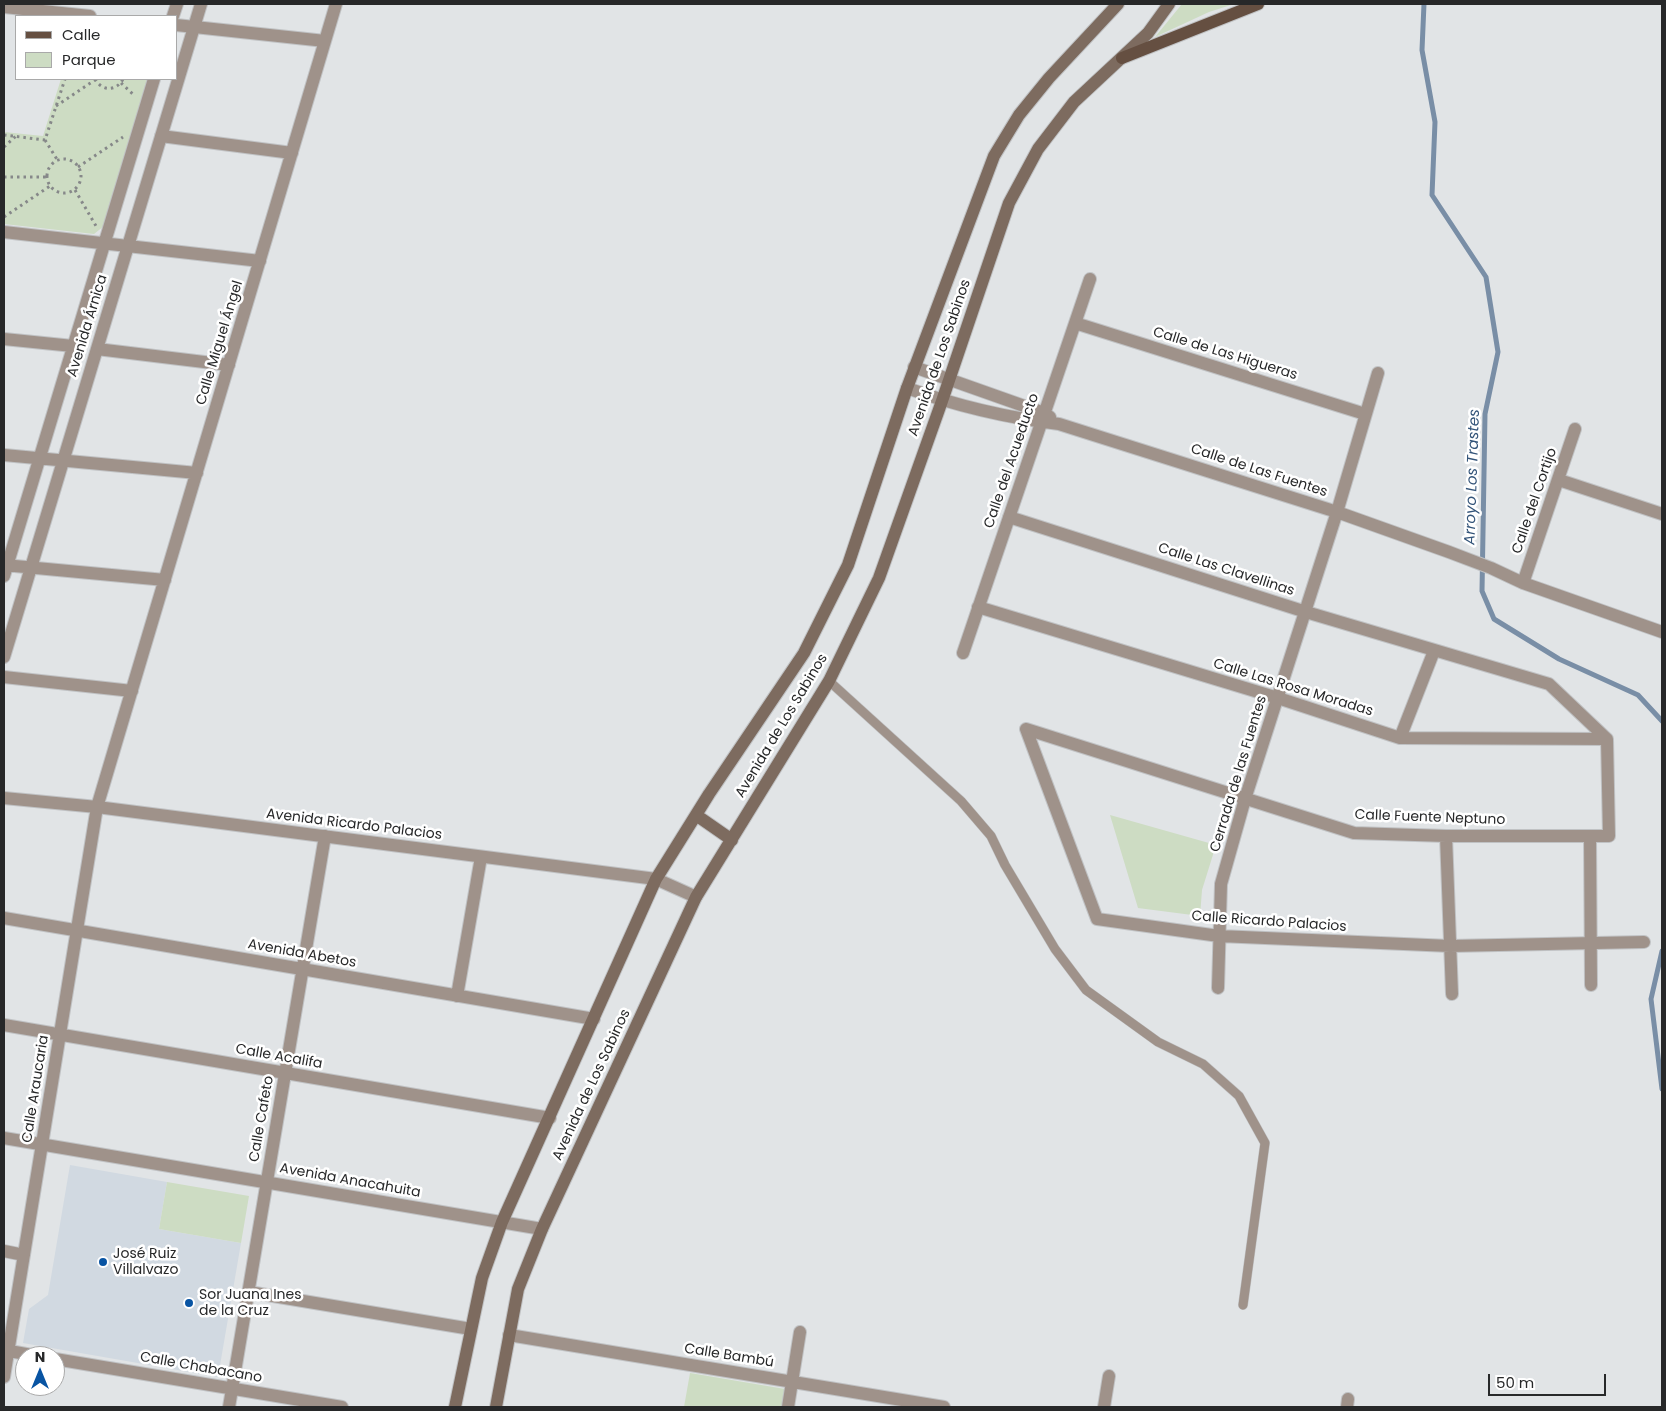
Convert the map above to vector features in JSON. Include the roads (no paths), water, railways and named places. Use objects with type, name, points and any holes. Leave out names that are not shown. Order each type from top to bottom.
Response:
[{"type":"main road","points":[[1122,58],[1258,4]]},
{"type":"street","name":"Avenida Árnica","points":[[178,80],[202,4]]},
{"type":"street","name":"Calle Miguel Ángel","points":[[98,807],[336,4]]},
{"type":"street","name":"Avenida de Los Sabinos","points":[[455,1407],[482,1278],[502,1222],[656,879],[696,815],[804,653],[848,565],[906,388],[994,156],[1019,115],[1049,78],[1118,4]]},
{"type":"street","name":"Avenida de Los Sabinos","points":[[496,1407],[518,1289],[542,1229],[696,897],[829,681],[879,578],[942,401],[1009,203],[1034,157],[1074,102],[1148,33],[1169,4]]},
{"type":"street","points":[[4,7],[80,15]]},
{"type":"street","points":[[178,26],[325,41]]},
{"type":"street","name":"Avenida Árnica","points":[[5,569],[73,346],[102,238],[154,80]]},
{"type":"street","name":"Avenida Árnica","points":[[4,657],[178,80]]},
{"type":"street","points":[[161,136],[292,153]]},
{"type":"street","points":[[4,232],[102,238],[128,246],[260,261]]},
{"type":"street","name":"Calle del Acueducto","points":[[962,653],[1090,279]]},
{"type":"street","name":"Calle de Las Higueras","points":[[1075,323],[1365,414]]},
{"type":"street","points":[[4,339],[73,346]]},
{"type":"street","points":[[97,349],[229,365]]},
{"type":"street","points":[[914,367],[949,379],[1043,418]]},
{"type":"street","name":"Cerrada de las Fuentes","points":[[1218,988],[1221,884],[1245,799],[1338,512],[1378,373]]},
{"type":"street","points":[[906,388],[942,401],[1043,418]]},
{"type":"street","name":"Calle de Las Fuentes","points":[[1043,418],[1338,512],[1491,568],[1523,583]]},
{"type":"street","name":"Calle del Cortijo","points":[[1523,583],[1575,429]]},
{"type":"street","points":[[4,455],[197,472]]},
{"type":"street","points":[[1559,480],[1662,514]]},
{"type":"street","name":"Calle Las Clavellinas","points":[[1009,517],[1306,612],[1550,684],[1607,739]]},
{"type":"street","points":[[5,569],[31,567],[165,580]]},
{"type":"street","points":[[1523,583],[1662,632]]},
{"type":"street","name":"Calle Las Rosa Moradas","points":[[978,607],[1278,698],[1400,738],[1607,739]]},
{"type":"street","points":[[1400,738],[1434,650]]},
{"type":"street","points":[[4,677],[132,690]]},
{"type":"street","name":"Calle Fuente Neptuno","points":[[1026,729],[1354,832],[1446,836],[1609,836],[1607,739]]},
{"type":"street","name":"Calle Ricardo Palacios","points":[[1026,729],[1097,919],[1219,936],[1450,946],[1644,942]]},
{"type":"street","name":"Avenida Ricardo Palacios","points":[[4,798],[98,807],[656,879],[696,897]]},
{"type":"street","name":"Calle Araucaria","points":[[4,1377],[6,1351],[24,1254],[98,807]]},
{"type":"street","points":[[696,815],[732,840]]},
{"type":"street","name":"Calle Cafeto","points":[[229,1407],[326,836]]},
{"type":"street","points":[[1446,836],[1452,994]]},
{"type":"street","points":[[1590,836],[1591,985]]},
{"type":"street","points":[[457,996],[481,857]]},
{"type":"street","name":"Avenida Abetos","points":[[4,918],[594,1019]]},
{"type":"street","name":"Calle Acalifa","points":[[4,1025],[550,1118]]},
{"type":"street","name":"Avenida Anacahuita","points":[[4,1138],[542,1229]]},
{"type":"street","points":[[4,1251],[24,1254]]},
{"type":"street","points":[[248,1292],[471,1329]]},
{"type":"street","points":[[788,1407],[800,1332]]},
{"type":"street","name":"Calle Bambú","points":[[509,1335],[944,1407]]},
{"type":"street","name":"Calle Chabacano","points":[[65,1361],[342,1407]]},
{"type":"street","points":[[1104,1407],[1109,1376]]},
{"type":"lane","points":[[829,681],[961,801],[991,836],[1005,865],[1055,948],[1086,990],[1158,1042],[1203,1064],[1239,1096],[1265,1144],[1243,1305]]},
{"type":"waterway","name":"Arroyo Los Trastes","points":[[1424,4],[1422,50],[1435,122],[1432,195],[1486,277],[1498,352],[1485,414],[1482,591],[1494,619],[1559,659],[1638,695],[1662,721]]},
{"type":"waterway","name":"Arroyo Los Trastes","points":[[1662,951],[1651,999],[1662,1089]]},
{"type":"place","name":"José Ruiz Villalvazo","points":[[103,1262]]},
{"type":"place","name":"Sor Juana Ines de la Cruz","points":[[189,1303]]}]
